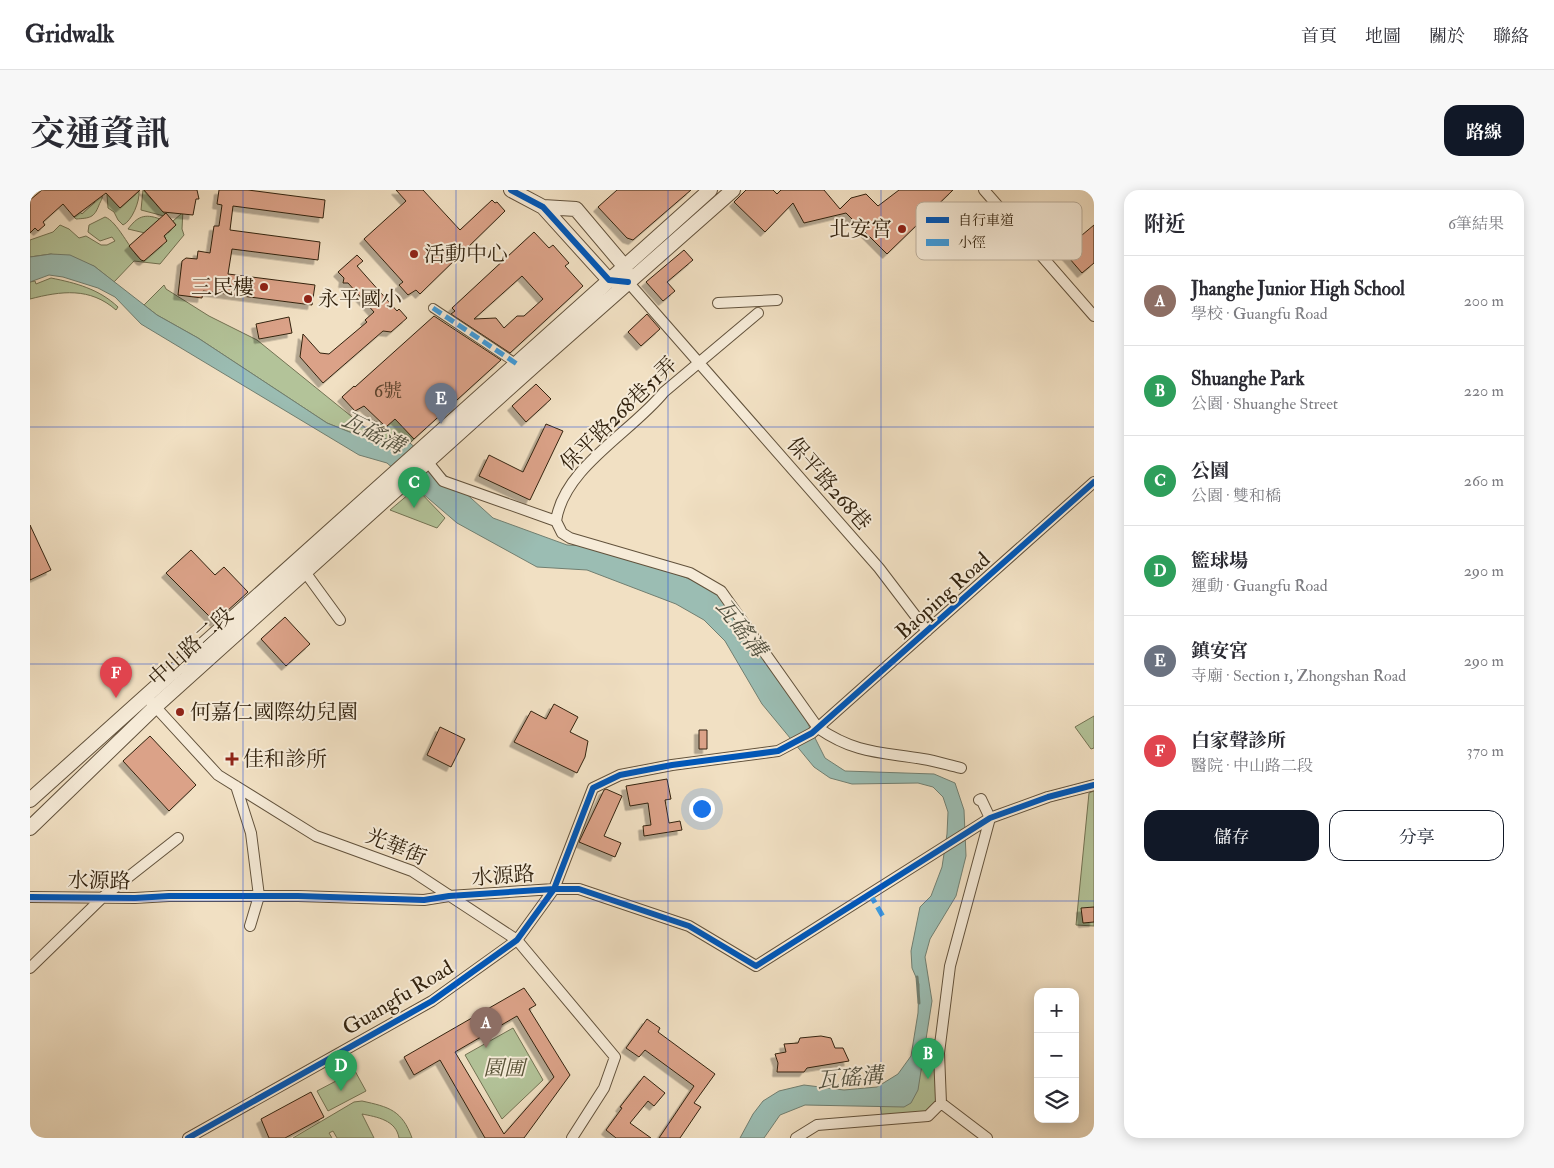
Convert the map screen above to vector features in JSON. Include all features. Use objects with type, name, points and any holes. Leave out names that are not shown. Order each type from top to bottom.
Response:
[{"type":"street","points":[[511,190],[543,207],[609,280],[628,282]]},
{"type":"street","points":[[422,456],[517,364],[710,190]]},
{"type":"street","points":[[422,456],[628,282],[733,190]]},
{"type":"street","points":[[984,190],[994,202]]},
{"type":"street","points":[[543,207],[576,209],[625,267],[628,282]]},
{"type":"street","points":[[1045,260],[1094,316]]},
{"type":"street","name":"保平路268巷","points":[[628,282],[879,568],[927,631]]},
{"type":"street","points":[[718,303],[777,300]]},
{"type":"street","points":[[433,308],[517,364]]},
{"type":"street","name":"保平路268巷51弄","points":[[556,521],[566,493],[579,475],[652,407],[664,392],[758,312]]},
{"type":"street","points":[[422,456],[443,480],[556,521],[562,533],[582,543],[690,573],[721,591],[815,731],[837,742],[878,754],[924,759],[961,768]]},
{"type":"street","name":"中山路二段","points":[[30,800],[376,488],[422,456]]},
{"type":"street","name":"中山路二段","points":[[30,828],[156,706],[384,502],[422,456]]},
{"type":"street","name":"Baoping Road","points":[[554,889],[593,788],[620,775],[672,765],[778,751],[815,731],[1094,482]]},
{"type":"street","points":[[305,572],[340,620]]},
{"type":"street","name":"光華街","points":[[144,696],[156,706],[218,775],[316,836],[412,871],[517,940],[615,1058],[604,1088],[572,1138]]},
{"type":"street","points":[[990,818],[1048,797],[1094,785]]},
{"type":"street","points":[[236,786],[251,834],[259,896],[250,926]]},
{"type":"street","points":[[796,1138],[817,1125],[928,1116],[941,1103],[939,1053],[950,966],[990,818],[979,800]]},
{"type":"street","name":"水源路","points":[[30,897],[259,896],[424,900],[449,896],[579,889],[689,926],[756,966],[990,818]]},
{"type":"street","points":[[30,968],[104,897],[178,838]]},
{"type":"street","points":[[517,940],[554,889]]},
{"type":"street","name":"Guangfu Road","points":[[188,1138],[432,1001],[517,940]]},
{"type":"street","points":[[941,1103],[987,1138]]},
{"type":"green space","points":[[143,190],[165,214],[164,216],[141,210]]},
{"type":"green space","points":[[184,190],[182,229],[184,235],[160,264],[134,261],[114,282],[94,266],[51,254],[30,257],[30,240],[53,232],[60,225],[69,229],[79,238],[86,236],[101,245],[107,245],[115,241],[112,237],[100,241],[88,232],[89,225],[105,217],[114,224],[141,260],[166,238],[154,225],[145,233],[128,229],[141,217],[150,216],[160,219],[168,233],[176,225],[173,221],[181,214],[174,205]]},
{"type":"green space","points":[[139,191],[135,210],[123,225],[114,212],[108,208],[107,194],[120,208]]},
{"type":"green space","points":[[102,193],[102,199],[93,215],[76,219],[74,217],[80,212],[82,214]]},
{"type":"green space","points":[[51,278],[95,291],[118,307],[116,310],[96,297],[75,293],[53,294],[30,299],[30,282],[35,281],[36,284]]},
{"type":"green space","points":[[164,285],[166,289],[209,316],[257,340],[367,429],[374,421],[386,427],[398,416],[399,423],[414,439],[410,443],[352,433],[327,423],[198,338],[157,315],[144,305]]},
{"type":"green space","points":[[416,488],[445,518],[437,528],[390,510]]},
{"type":"green space","points":[[1094,716],[1094,748],[1091,749],[1075,727]]},
{"type":"green space","points":[[1094,791],[1094,926],[1076,925],[1089,793]]},
{"type":"green space","name":"園圃","points":[[513,1028],[543,1080],[502,1119],[465,1055]]},
{"type":"green space","points":[[928,1039],[940,1040],[942,1105],[928,1116],[882,1120],[880,1102],[924,1049]]},
{"type":"green space","points":[[355,1071],[366,1091],[328,1111],[317,1091]]},
{"type":"green space","points":[[362,1101],[380,1105],[393,1111],[404,1121],[412,1138],[399,1138],[390,1123],[380,1118],[362,1114],[374,1138],[337,1138],[333,1131],[329,1133],[332,1138],[293,1138],[354,1102]]},
{"type":"water","points":[[51,254],[70,255],[94,266],[157,315],[198,338],[327,423],[352,433],[410,443],[493,518],[567,545],[588,546],[677,574],[709,587],[728,603],[805,718],[825,758],[845,771],[934,774],[955,783],[964,810],[966,856],[956,896],[930,939],[925,957],[932,1001],[918,1090],[911,1103],[904,1107],[805,1105],[780,1115],[764,1138],[740,1138],[753,1114],[763,1101],[779,1091],[804,1085],[844,1090],[877,1087],[898,1074],[911,1056],[918,1013],[919,984],[912,968],[911,951],[920,907],[931,896],[942,867],[947,834],[948,812],[943,797],[933,787],[918,783],[852,784],[830,778],[814,767],[762,704],[725,641],[704,620],[676,604],[587,570],[537,567],[457,523],[387,463],[359,455],[141,324],[115,297],[98,288],[63,277],[49,275],[30,282],[30,257]]},
{"type":"building","points":[[42,190],[140,190],[120,208],[106,193],[74,217],[63,204],[43,222],[45,225],[38,231],[35,228],[30,233],[30,200]]},
{"type":"building","points":[[144,190],[197,190],[199,199],[196,199],[193,215],[163,212]]},
{"type":"building","points":[[219,190],[248,190],[325,200],[323,218],[233,206],[230,230],[320,242],[318,260],[232,249],[228,274],[315,285],[312,305],[203,291],[202,298],[178,295],[182,261],[186,258],[197,259],[198,251],[210,253],[214,226],[219,226],[222,205],[217,204]]},
{"type":"building","points":[[396,190],[423,190],[460,230],[492,200],[495,203],[497,202],[505,211],[420,294],[416,290],[408,295],[399,285],[403,282],[364,239],[406,201]]},
{"type":"building","points":[[617,190],[691,190],[633,240],[627,238],[598,207]]},
{"type":"building","points":[[746,190],[773,190],[777,194],[781,190],[824,190],[840,209],[851,198],[866,194],[878,206],[899,190],[953,190],[941,202],[916,202],[916,226],[887,254],[846,213],[804,223],[793,203],[765,232],[734,202]]},
{"type":"building","points":[[166,213],[176,225],[164,236],[167,241],[144,261],[141,260],[129,246]]},
{"type":"building","points":[[1094,225],[1094,263],[1082,273],[1071,260],[1082,260],[1082,235]]},
{"type":"building","points":[[534,232],[549,248],[553,245],[569,263],[565,266],[583,286],[510,353],[451,314],[455,311],[452,308]],"holes":[[[522,276],[543,299],[524,316],[517,316],[504,328],[496,318],[474,319]]]},
{"type":"building","points":[[684,250],[693,260],[667,282],[675,291],[663,301],[646,282]]},
{"type":"building","points":[[357,255],[363,261],[357,266],[397,311],[399,309],[407,318],[391,332],[383,331],[323,383],[300,357],[303,334],[320,353],[329,354],[367,322],[365,320],[374,312],[348,283],[343,283],[344,278],[338,272]]},
{"type":"building","points":[[647,314],[660,329],[641,346],[628,332]]},
{"type":"building","points":[[434,316],[501,360],[414,439],[395,419],[386,427],[364,406],[355,411],[342,397]]},
{"type":"building","points":[[289,317],[292,333],[259,339],[256,324]]},
{"type":"building","points":[[536,384],[551,399],[526,422],[512,406]]},
{"type":"building","points":[[546,424],[563,431],[530,500],[479,476],[489,455],[523,472]]},
{"type":"building","points":[[30,525],[51,570],[30,580]]},
{"type":"building","points":[[191,550],[215,575],[224,567],[248,592],[215,622],[166,573]]},
{"type":"building","points":[[285,617],[310,644],[286,666],[261,639]]},
{"type":"building","points":[[554,704],[578,717],[570,732],[588,741],[585,757],[577,773],[514,742],[531,711],[546,719]]},
{"type":"building","points":[[440,727],[465,739],[451,767],[427,755]]},
{"type":"building","points":[[699,730],[707,730],[707,749],[699,749]]},
{"type":"building","points":[[150,736],[196,785],[169,811],[123,761]]},
{"type":"building","points":[[667,779],[671,799],[665,800],[669,823],[680,821],[682,830],[644,836],[643,826],[651,825],[648,803],[630,806],[626,786]]},
{"type":"building","points":[[606,789],[622,796],[604,836],[621,843],[615,857],[579,842]]},
{"type":"building","points":[[1094,907],[1094,922],[1083,923],[1081,908]]},
{"type":"building","points":[[524,988],[536,1005],[529,1009],[570,1075],[524,1138],[485,1138],[440,1060],[414,1075],[404,1057]],"holes":[[[517,1016],[554,1077],[504,1134],[455,1052]]]},
{"type":"building","points":[[647,1019],[660,1028],[658,1032],[715,1074],[694,1103],[701,1107],[680,1138],[659,1138],[694,1086],[645,1050],[639,1057],[626,1048]]},
{"type":"building","points":[[821,1036],[831,1038],[835,1048],[843,1048],[849,1061],[807,1068],[804,1072],[777,1072],[778,1063],[775,1054],[786,1052],[784,1044],[798,1043],[800,1038]]},
{"type":"building","points":[[644,1076],[665,1093],[654,1106],[648,1101],[630,1123],[651,1138],[616,1138],[606,1130],[622,1108],[620,1107]]},
{"type":"building","points":[[311,1092],[324,1117],[285,1138],[269,1138],[261,1119]]},
{"type":"waterway","name":"瓦磘溝","points":[[917,977],[919,1003]]},
{"type":"marked path","points":[[433,308],[517,364]]},
{"type":"marked path","points":[[870,894],[885,920]]},
{"type":"cycle path","points":[[511,190],[543,207],[609,280],[628,282]]},
{"type":"cycle path","points":[[188,1138],[432,1001],[517,940],[554,889],[593,788],[620,775],[672,765],[778,751],[812,733],[1094,482]]},
{"type":"cycle path","points":[[30,897],[298,896],[424,900],[449,896],[579,889],[689,926],[756,966],[990,818],[1048,797],[1094,785]]},
{"type":"place","name":"北安宮","points":[[902,229]]},
{"type":"place","name":"活動中心","points":[[414,254]]},
{"type":"place","name":"三民樓","points":[[264,287]]},
{"type":"place","name":"永平國小","points":[[308,299]]},
{"type":"place","name":"鎮安宮","points":[[441,424]]},
{"type":"place","name":"公園","points":[[414,508]]},
{"type":"place","name":"白家聲診所","points":[[116,698]]},
{"type":"place","name":"何嘉仁國際幼兒園","points":[[180,712]]},
{"type":"place","name":"佳和診所","points":[[232,759]]},
{"type":"place","name":"Jhanghe Junior High School","points":[[486,1048]]},
{"type":"place","name":"Shuanghe Park","points":[[928,1079]]},
{"type":"place","name":"籃球場","points":[[341,1091]]}]
